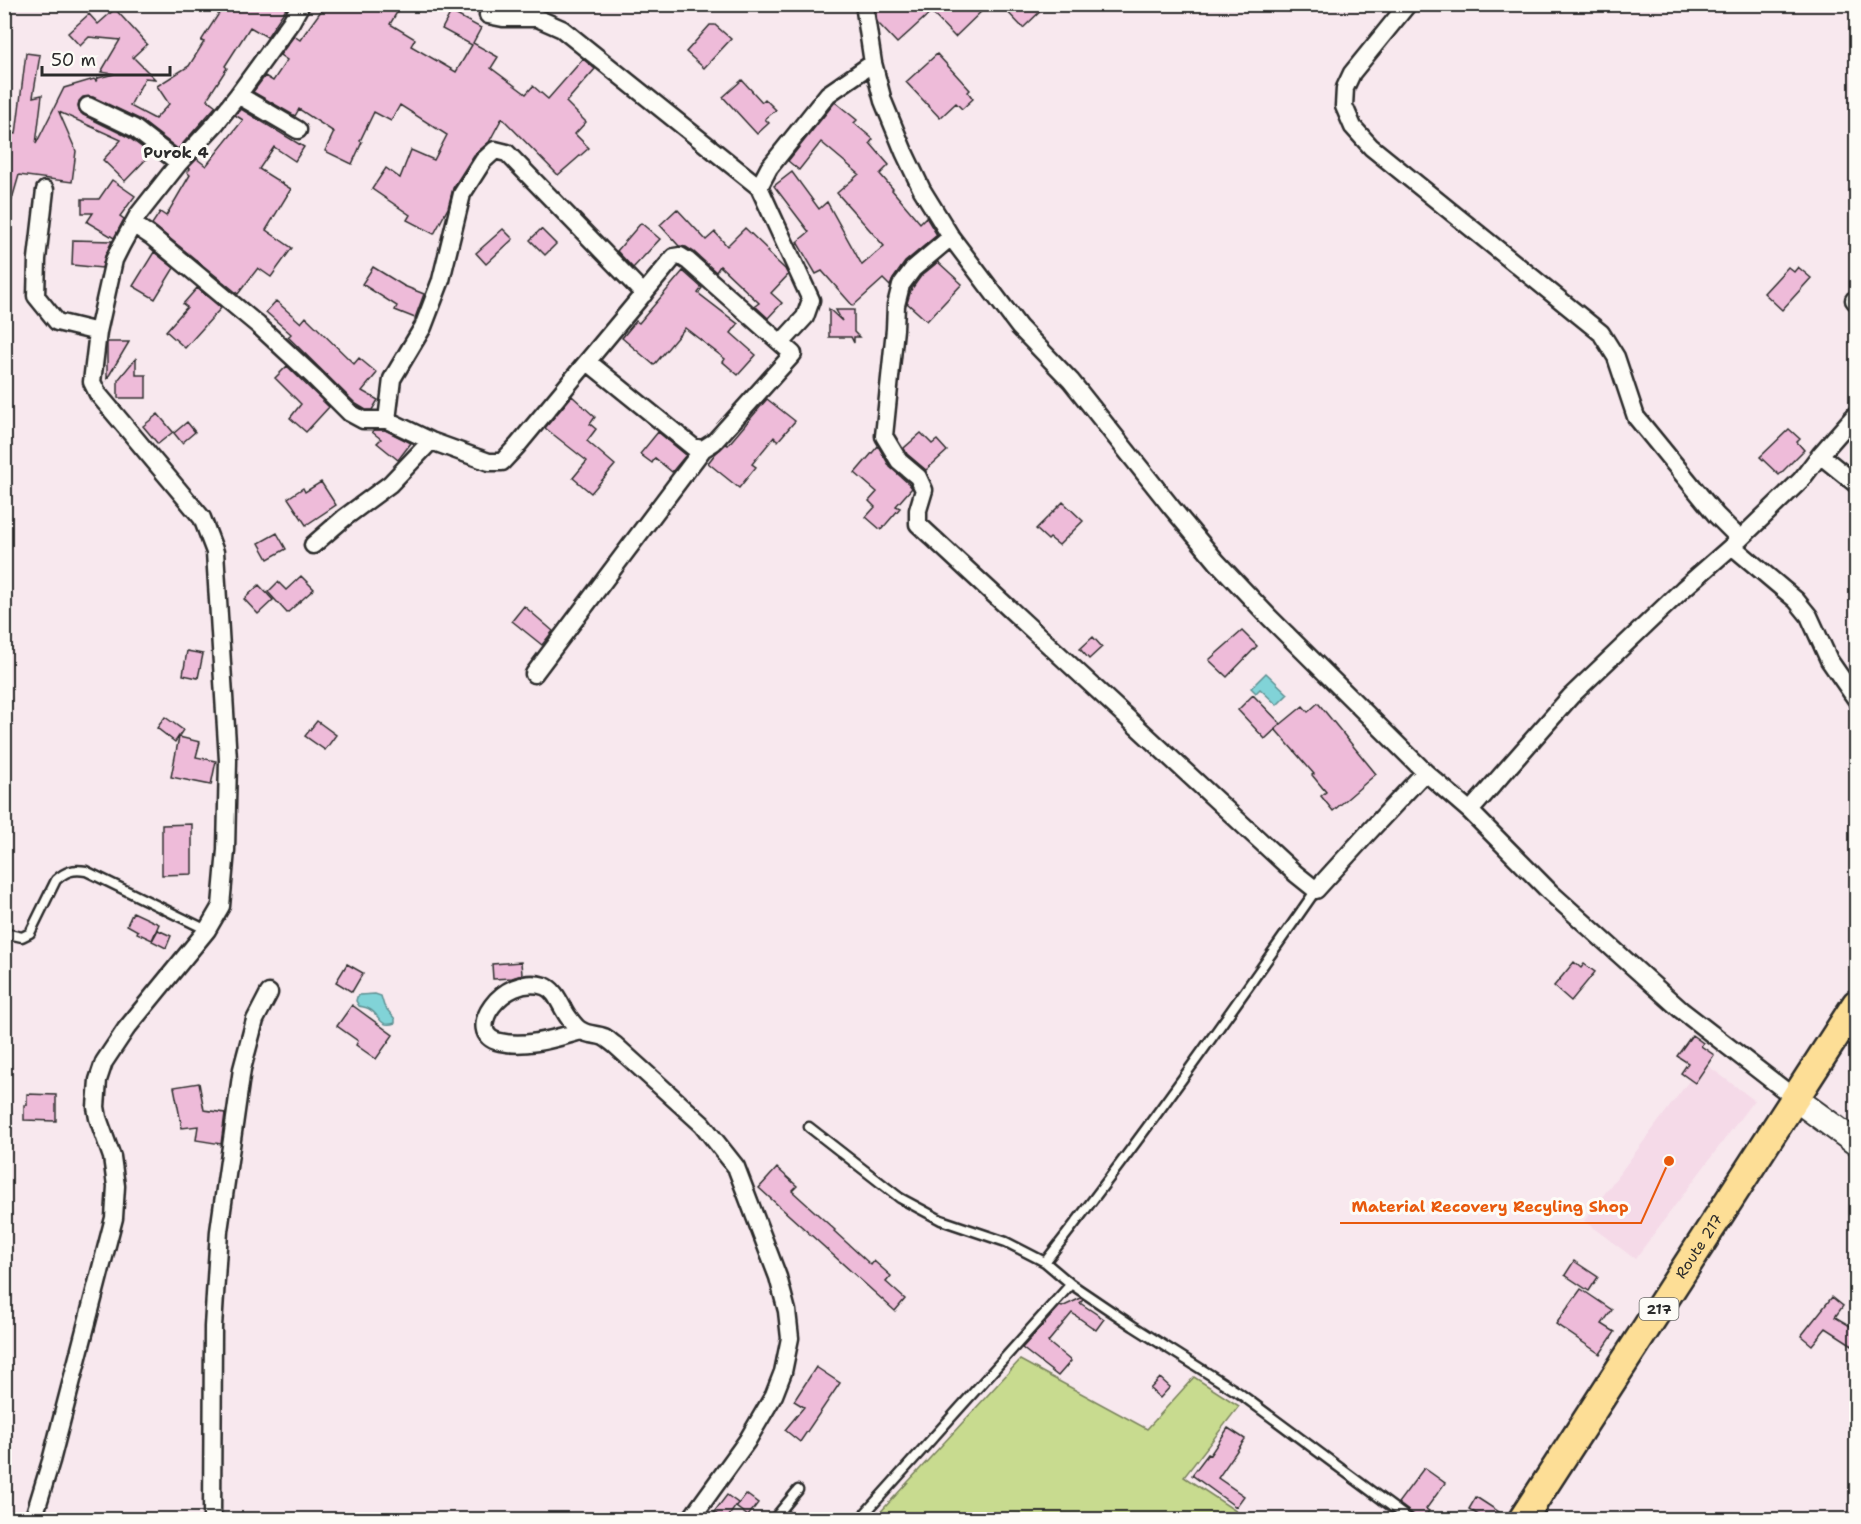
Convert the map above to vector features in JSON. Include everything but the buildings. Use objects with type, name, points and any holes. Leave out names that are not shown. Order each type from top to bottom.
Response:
[{"type":"main road","name":"Route 217","points":[[1522,1520],[1857,1004]]},
{"type":"street","points":[[33,1520],[51,1461],[114,1218],[116,1186],[112,1157],[96,1107],[98,1080],[104,1062],[126,1029],[207,930],[221,906],[226,850],[228,760],[215,552],[202,518],[98,394],[92,382],[98,332],[114,260],[138,215],[238,95],[291,22],[301,4]]},
{"type":"street","points":[[527,4],[537,18]]},
{"type":"street","points":[[864,4],[873,63],[883,101],[922,190],[951,237],[1019,327],[1071,381],[1217,562],[1425,772],[1470,811],[1550,892],[1681,1010],[1857,1143]]},
{"type":"street","points":[[1408,4],[1352,74],[1346,88],[1344,106],[1353,127],[1371,147],[1601,333],[1616,357],[1636,417],[1736,542],[1796,600],[1809,616],[1829,660],[1857,699]]},
{"type":"street","points":[[488,15],[503,18],[537,18],[562,29],[759,187],[811,300],[805,317],[781,343]]},
{"type":"street","points":[[759,187],[768,168],[828,94],[873,63]]},
{"type":"street","points":[[238,95],[298,130]]},
{"type":"street","points":[[88,106],[134,128],[179,163]]},
{"type":"street","points":[[387,420],[393,379],[423,327],[441,280],[462,194],[483,161],[495,150],[507,153],[644,294]]},
{"type":"street","points":[[45,190],[37,259],[36,296],[57,322],[98,332]]},
{"type":"street","points":[[134,224],[258,325],[350,413],[363,420],[387,420],[431,441],[489,462],[502,462],[674,257],[680,256],[688,261],[793,354],[714,442],[703,449],[534,674]]},
{"type":"street","points":[[951,237],[913,269],[901,285],[896,305],[884,436],[899,461],[918,477],[924,490],[918,510],[918,524],[1278,858],[1316,890],[1425,772]]},
{"type":"street","points":[[588,362],[693,447],[703,449]]},
{"type":"street","points":[[1470,811],[1571,696],[1801,480],[1857,414]]},
{"type":"street","points":[[313,545],[344,518],[390,484],[431,441]]},
{"type":"street","points":[[1820,455],[1857,484]]},
{"type":"street","points":[[581,1031],[552,991],[545,986],[531,984],[519,986],[496,999],[486,1014],[485,1030],[489,1038],[499,1042],[540,1042],[581,1031],[604,1037],[702,1124],[736,1167],[778,1277],[787,1311],[790,1338],[783,1372],[774,1395],[747,1441],[690,1520]]},
{"type":"street","points":[[212,1520],[213,1327],[219,1231],[242,1069],[255,1020],[269,993]]},
{"type":"lane","points":[[4,933],[22,937],[30,933],[56,880],[74,869],[86,871],[207,930]]},
{"type":"lane","points":[[1044,1262],[1089,1205],[1242,997],[1316,890]]},
{"type":"lane","points":[[808,1127],[900,1198],[941,1220],[1006,1242],[1044,1262],[1071,1284],[1239,1394],[1410,1520]]},
{"type":"lane","points":[[859,1520],[1071,1284]]},
{"type":"lane","points":[[773,1520],[798,1490]]},
{"type":"shaded area","points":[[1703,1062],[1754,1100],[1635,1259],[1584,1221]]},
{"type":"green space","points":[[1020,1360],[1147,1429],[1194,1377],[1239,1406],[1184,1477],[1248,1519],[874,1519]]},
{"type":"water","points":[[1266,673],[1288,694],[1277,705],[1260,689],[1256,693],[1251,688]]},
{"type":"water","points":[[360,995],[381,996],[384,1006],[395,1019],[395,1023],[383,1023],[373,1011],[359,1006],[356,1001]]},
{"type":"place","name":"Material Recovery Recyling Shop","points":[[1669,1161]]},
{"type":"district","name":"Purok 4","points":[[176,152]]}]
